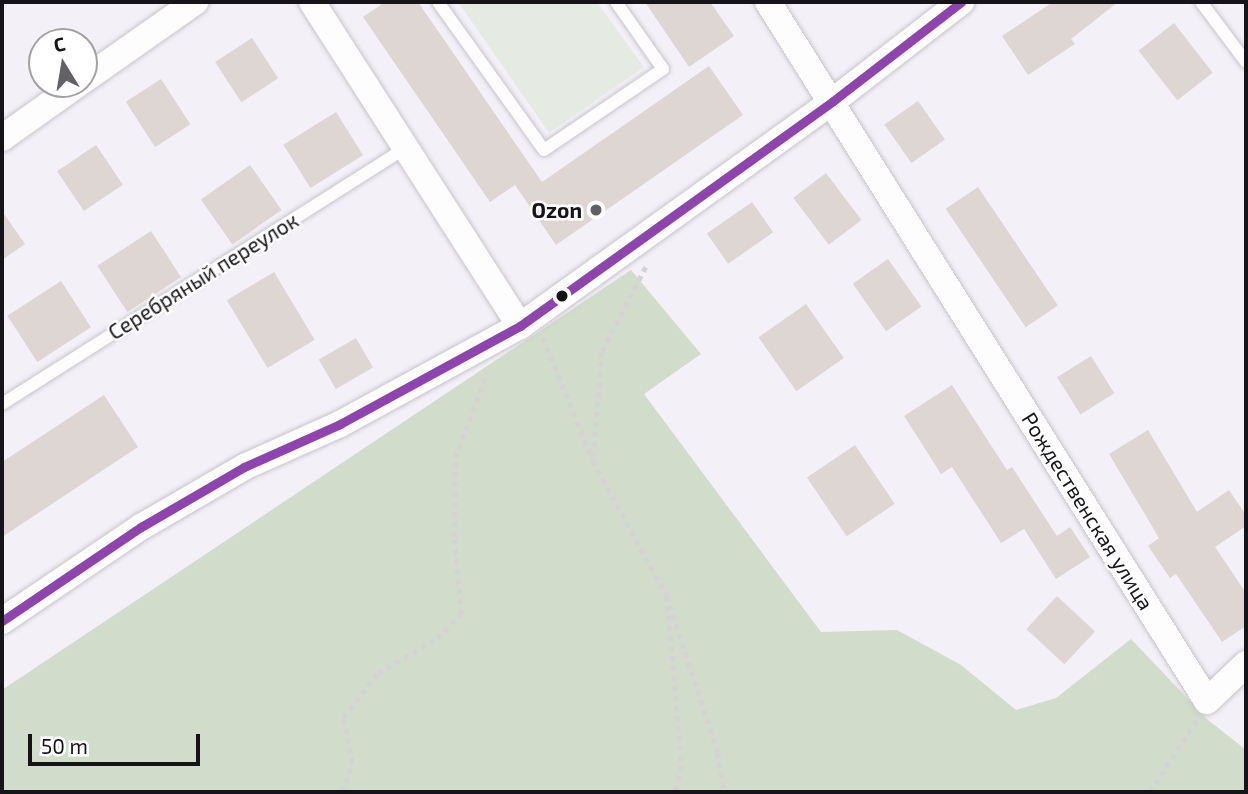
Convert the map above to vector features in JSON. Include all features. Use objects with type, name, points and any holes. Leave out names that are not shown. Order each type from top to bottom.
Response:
[{"type":"street","points":[[98,70],[195,2]]},
{"type":"street","points":[[312,2],[405,148],[526,321]]},
{"type":"street","name":"Рождественская улица","points":[[768,2],[833,101],[1207,701]]},
{"type":"street","points":[[2,621],[142,527],[244,467],[340,424],[526,321],[833,101],[961,2]]},
{"type":"street","points":[[2,138],[58,98]]},
{"type":"street","points":[[1207,701],[1246,664]]},
{"type":"lane","points":[[438,2],[544,150],[663,69],[617,2]]},
{"type":"lane","points":[[1201,2],[1246,62]]},
{"type":"lane","name":"Серебряный переулок","points":[[2,404],[405,148]]},
{"type":"path","points":[[593,461],[602,352],[653,253]]},
{"type":"path","points":[[526,321],[593,461],[667,596],[718,753],[724,792]]},
{"type":"path","points":[[342,792],[352,763],[344,717],[378,673],[437,638],[461,614],[454,537],[455,458],[480,381],[489,371]]},
{"type":"path","points":[[667,596],[682,766],[675,792]]},
{"type":"path","points":[[1150,792],[1207,701]]},
{"type":"shaded area","points":[[458,2],[597,2],[644,67],[549,133]]},
{"type":"green space","points":[[631,270],[701,354],[644,394],[821,632],[897,630],[961,665],[1016,710],[1056,698],[1131,639],[1208,720],[1246,750],[1246,792],[2,792],[2,690]]},
{"type":"building","points":[[385,2],[418,2],[542,182],[709,66],[743,115],[556,245],[515,185],[490,202],[363,17]]},
{"type":"building","points":[[645,2],[710,2],[734,36],[689,67]]},
{"type":"building","points":[[1053,2],[1118,2],[1071,39],[1075,44],[1028,75],[1002,36]]},
{"type":"building","points":[[1174,23],[1213,73],[1177,100],[1139,51]]},
{"type":"building","points":[[252,38],[278,78],[241,102],[215,62]]},
{"type":"building","points":[[161,79],[190,124],[155,147],[126,102]]},
{"type":"building","points":[[918,101],[945,140],[911,163],[884,125]]},
{"type":"building","points":[[336,112],[363,155],[310,188],[283,145]]},
{"type":"building","points":[[96,145],[123,185],[84,211],[57,171]]},
{"type":"building","points":[[250,165],[282,210],[232,244],[201,199]]},
{"type":"building","points":[[826,173],[862,220],[829,245],[793,198]]},
{"type":"building","points":[[978,187],[1058,306],[1026,327],[946,209]]},
{"type":"building","points":[[752,202],[773,232],[728,264],[707,234]]},
{"type":"building","points":[[2,211],[25,244],[2,260]]},
{"type":"building","points":[[151,231],[181,277],[127,312],[97,266]]},
{"type":"building","points":[[888,259],[921,307],[886,331],[853,284]]},
{"type":"building","points":[[274,272],[315,340],[268,368],[227,300]]},
{"type":"building","points":[[61,281],[91,327],[37,362],[7,316]]},
{"type":"building","points":[[806,304],[844,358],[796,391],[758,337]]},
{"type":"building","points":[[356,338],[373,367],[336,389],[319,360]]},
{"type":"building","points":[[1091,356],[1114,393],[1080,415],[1057,377]]},
{"type":"building","points":[[952,385],[1007,470],[1012,467],[1057,536],[1070,527],[1090,557],[1056,579],[1024,529],[1001,543],[952,467],[941,474],[904,416]]},
{"type":"building","points":[[104,395],[138,447],[2,537],[2,462]]},
{"type":"building","points":[[1148,430],[1197,512],[1229,490],[1246,515],[1246,526],[1215,547],[1246,593],[1246,626],[1222,642],[1176,574],[1170,578],[1148,546],[1159,538],[1109,454]]},
{"type":"building","points":[[855,445],[895,504],[847,536],[807,477]]},
{"type":"building","points":[[1057,596],[1095,631],[1064,664],[1026,629]]},
{"type":"transit line","points":[[2,621],[141,527],[244,467],[340,424],[520,326],[833,101],[961,2]]},
{"type":"place","name":"Ozon","points":[[596,210]]}]
